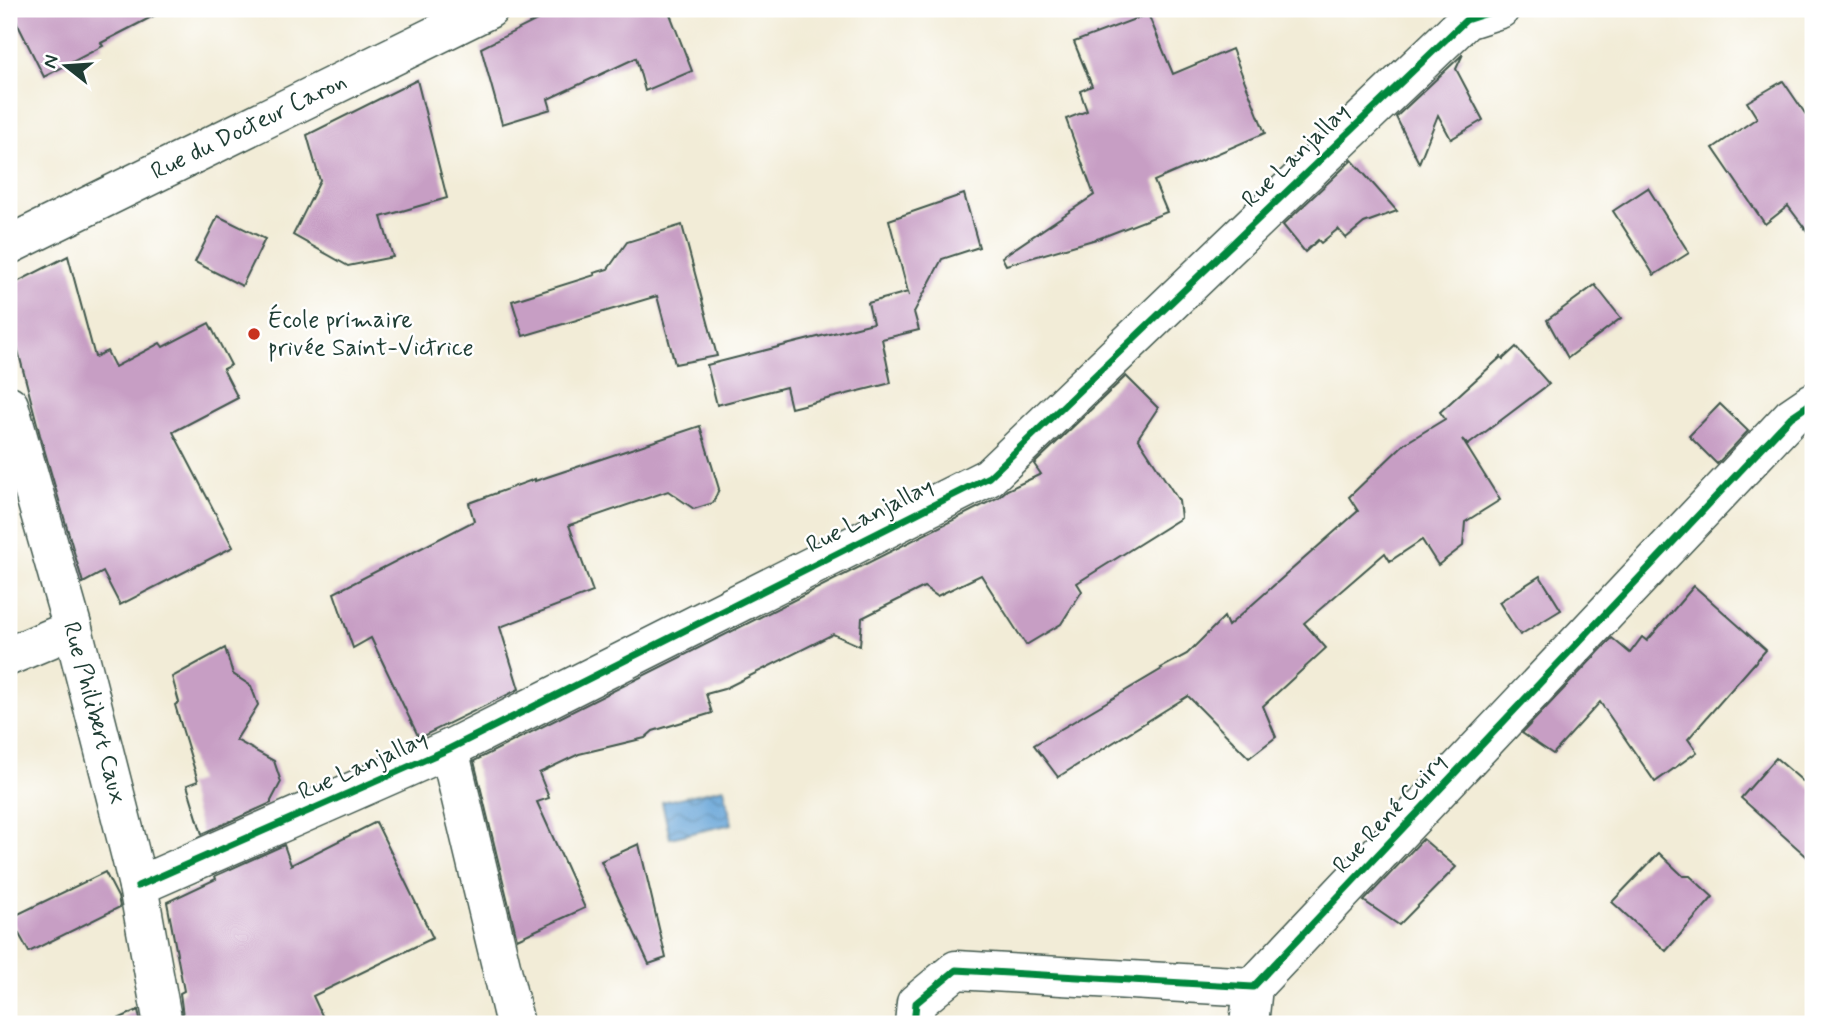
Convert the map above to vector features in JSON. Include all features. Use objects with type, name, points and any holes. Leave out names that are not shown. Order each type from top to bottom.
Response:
[{"type":"street","name":"Rue du Docteur Caron","points":[[9,245],[489,9]]},
{"type":"street","name":"Rue Lanjallay","points":[[138,886],[449,749],[989,477],[1466,20],[1500,9]]},
{"type":"street","name":"Rue René Cuiry","points":[[914,1024],[916,1003],[956,970],[1251,1006],[1791,417],[1813,402]]},
{"type":"street","name":"Rue Philibert Caux","points":[[9,405],[73,629],[138,886],[163,1024]]},
{"type":"street","points":[[9,656],[73,629]]},
{"type":"street","points":[[449,749],[515,1024]]},
{"type":"water","points":[[724,788],[732,824],[670,838],[662,802]]},
{"type":"building","points":[[10,9],[167,9],[101,43],[103,46],[44,77]]},
{"type":"building","points":[[559,9],[668,9],[692,71],[645,91],[636,58],[548,99],[551,109],[502,124],[481,48]]},
{"type":"building","points":[[1148,14],[1173,74],[1232,49],[1265,133],[1154,181],[1167,212],[1100,238],[1006,265],[1002,257],[1094,195],[1066,119],[1087,111],[1080,91],[1092,86],[1074,42]]},
{"type":"building","points":[[1463,54],[1456,69],[1483,120],[1451,139],[1438,115],[1419,163],[1396,117]]},
{"type":"building","points":[[417,80],[447,198],[381,217],[393,257],[348,266],[293,235],[320,181],[307,135]]},
{"type":"building","points":[[1783,81],[1813,125],[1813,239],[1788,206],[1765,224],[1713,148],[1757,118],[1747,102]]},
{"type":"building","points":[[1352,160],[1397,211],[1364,223],[1346,238],[1338,229],[1321,243],[1318,240],[1305,252],[1283,225]]},
{"type":"building","points":[[1648,188],[1689,253],[1654,275],[1613,211]]},
{"type":"building","points":[[964,194],[979,247],[942,259],[914,312],[919,330],[882,339],[891,383],[791,408],[786,387],[717,405],[707,365],[873,323],[868,303],[908,292],[889,220]]},
{"type":"building","points":[[218,216],[265,239],[242,286],[195,262]]},
{"type":"building","points":[[682,225],[717,356],[675,364],[657,296],[523,336],[512,301],[595,275],[594,273],[608,269],[627,242]]},
{"type":"building","points":[[68,256],[95,357],[107,351],[115,367],[160,343],[163,347],[209,323],[231,365],[223,369],[238,398],[173,432],[233,547],[120,605],[103,572],[83,583],[9,316],[9,286]]},
{"type":"building","points":[[1595,285],[1621,318],[1568,358],[1547,320]]},
{"type":"building","points":[[1516,347],[1549,384],[1468,445],[1462,439],[1500,500],[1465,522],[1463,546],[1438,565],[1422,540],[1390,561],[1385,553],[1304,623],[1326,648],[1263,706],[1276,737],[1249,758],[1188,696],[1058,777],[1034,745],[1187,654],[1224,617],[1228,626],[1358,511],[1349,497],[1404,444],[1445,419],[1440,412],[1501,357],[1503,359]]},
{"type":"building","points":[[1126,376],[1158,408],[1138,438],[1179,501],[1181,518],[1077,583],[1082,591],[1061,624],[1026,645],[981,575],[937,596],[924,587],[862,618],[860,646],[833,634],[724,689],[706,694],[712,713],[653,731],[645,738],[579,754],[539,773],[549,798],[537,802],[585,908],[517,939],[474,761],[1041,474],[1034,464]]},
{"type":"building","points":[[1720,404],[1748,431],[1717,464],[1689,436]]},
{"type":"building","points":[[700,426],[719,489],[713,503],[694,509],[668,491],[569,525],[593,592],[500,627],[519,689],[419,738],[371,638],[353,648],[334,593],[474,521],[469,503]]},
{"type":"building","points":[[1540,576],[1561,610],[1520,635],[1499,602]]},
{"type":"building","points":[[1694,586],[1766,650],[1688,739],[1697,752],[1655,782],[1600,702],[1553,754],[1522,733],[1612,638],[1630,653],[1642,637],[1647,641]]},
{"type":"building","points":[[225,648],[233,674],[251,686],[258,705],[236,740],[274,761],[281,782],[271,803],[202,834],[187,785],[198,781],[175,705],[179,702],[172,677]]},
{"type":"building","points":[[1776,758],[1813,790],[1813,862],[1741,798]]},
{"type":"building","points":[[376,822],[433,938],[313,996],[326,1024],[184,1024],[180,993],[184,991],[167,902],[216,879],[215,876],[284,845],[291,865]]},
{"type":"building","points":[[1423,839],[1456,867],[1399,925],[1364,901]]},
{"type":"building","points":[[639,844],[666,958],[649,964],[601,861]]},
{"type":"building","points":[[1659,853],[1683,876],[1690,876],[1713,897],[1666,951],[1612,902]]},
{"type":"building","points":[[105,872],[118,897],[120,907],[29,952],[10,918]]},
{"type":"building","points":[[138,1010],[141,1024],[107,1024]]},
{"type":"cycle path","points":[[138,886],[449,749],[989,477],[1466,20],[1500,9]]},
{"type":"cycle path","points":[[914,1024],[916,1003],[956,970],[1253,987],[1791,417],[1813,402]]},
{"type":"place","name":"École primaire privée Saint-Victrice","points":[[254,334]]}]
